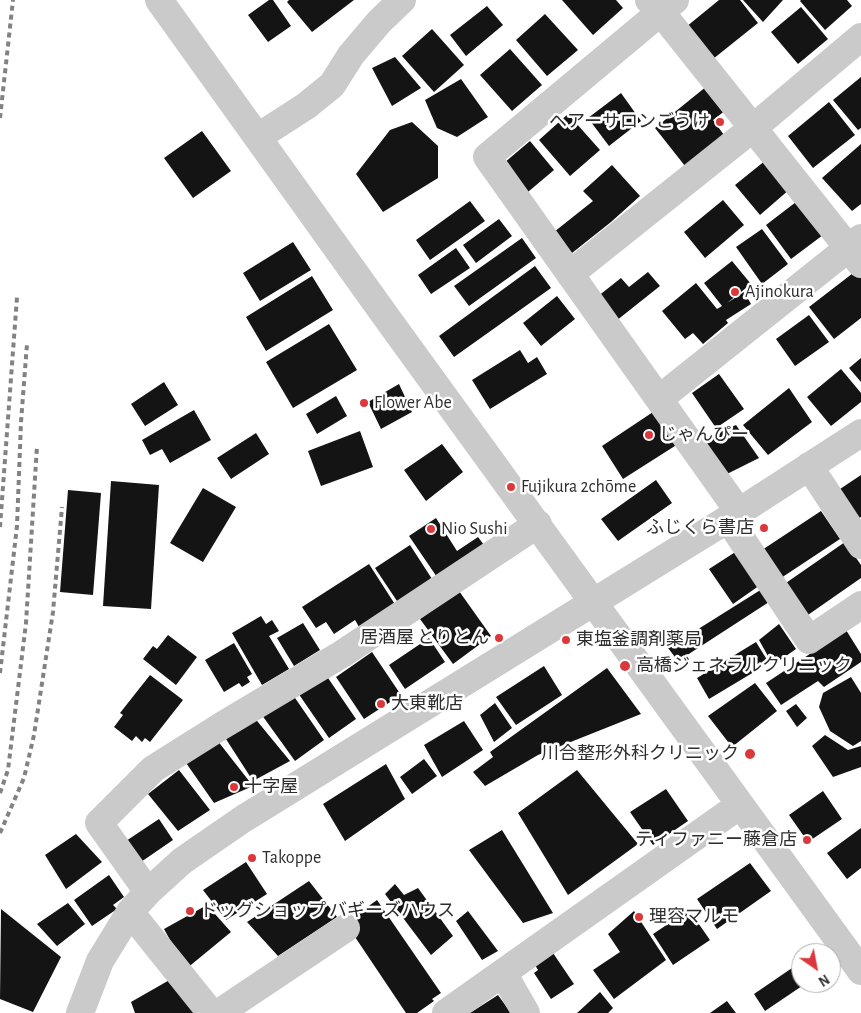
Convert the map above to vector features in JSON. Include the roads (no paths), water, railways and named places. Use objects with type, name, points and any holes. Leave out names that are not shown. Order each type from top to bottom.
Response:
[{"type":"street","points":[[159,0],[861,971]]},
{"type":"street","points":[[258,138],[306,106],[332,84],[351,55],[379,22],[402,0]]},
{"type":"street","points":[[659,399],[857,250],[753,128],[661,4],[487,157],[659,399],[733,515],[809,640],[861,605]]},
{"type":"street","points":[[570,274],[753,128],[861,36]]},
{"type":"street","points":[[80,1013],[100,961],[139,902],[182,861],[243,819],[733,515],[861,433]]},
{"type":"street","points":[[808,466],[861,545]]},
{"type":"street","points":[[211,1013],[139,902],[99,823],[153,769],[342,654],[538,524]]},
{"type":"street","points":[[446,1013],[740,805]]},
{"type":"street","points":[[219,1013],[346,928]]},
{"type":"street","points":[[503,973],[526,1013]]},
{"type":"railway","points":[[0,118],[13,0]]},
{"type":"railway","points":[[0,527],[17,297]]},
{"type":"railway","points":[[0,673],[17,526],[21,422],[27,344]]},
{"type":"railway","points":[[0,793],[8,770],[26,623],[37,446]]},
{"type":"railway","points":[[0,833],[24,778],[34,735],[53,612],[62,507]]},
{"type":"place","name":"ヘアーサロンごうけ","points":[[720,122]]},
{"type":"place","name":"Ajinokura","points":[[735,292]]},
{"type":"place","name":"Flower Abe","points":[[364,403]]},
{"type":"place","name":"じゃんぴー","points":[[649,435]]},
{"type":"place","name":"Fujikura 2chōme","points":[[511,487]]},
{"type":"place","name":"ふじくら書店","points":[[764,528]]},
{"type":"place","name":"Nio Sushi","points":[[431,529]]},
{"type":"place","name":"居酒屋 とりとん","points":[[499,638]]},
{"type":"place","name":"東塩釜調剤薬局","points":[[566,640]]},
{"type":"place","name":"高橋ジェネラルクリニック","points":[[625,666]]},
{"type":"place","name":"大東靴店","points":[[381,704]]},
{"type":"place","name":"川合整形外科クリニック","points":[[750,754]]},
{"type":"place","name":"十字屋","points":[[234,787]]},
{"type":"place","name":"ティファニー藤倉店","points":[[807,840]]},
{"type":"place","name":"Takoppe","points":[[252,858]]},
{"type":"place","name":"ドッグショップ バギーズハウス","points":[[190,911]]},
{"type":"place","name":"理容マルモ","points":[[639,917]]}]
